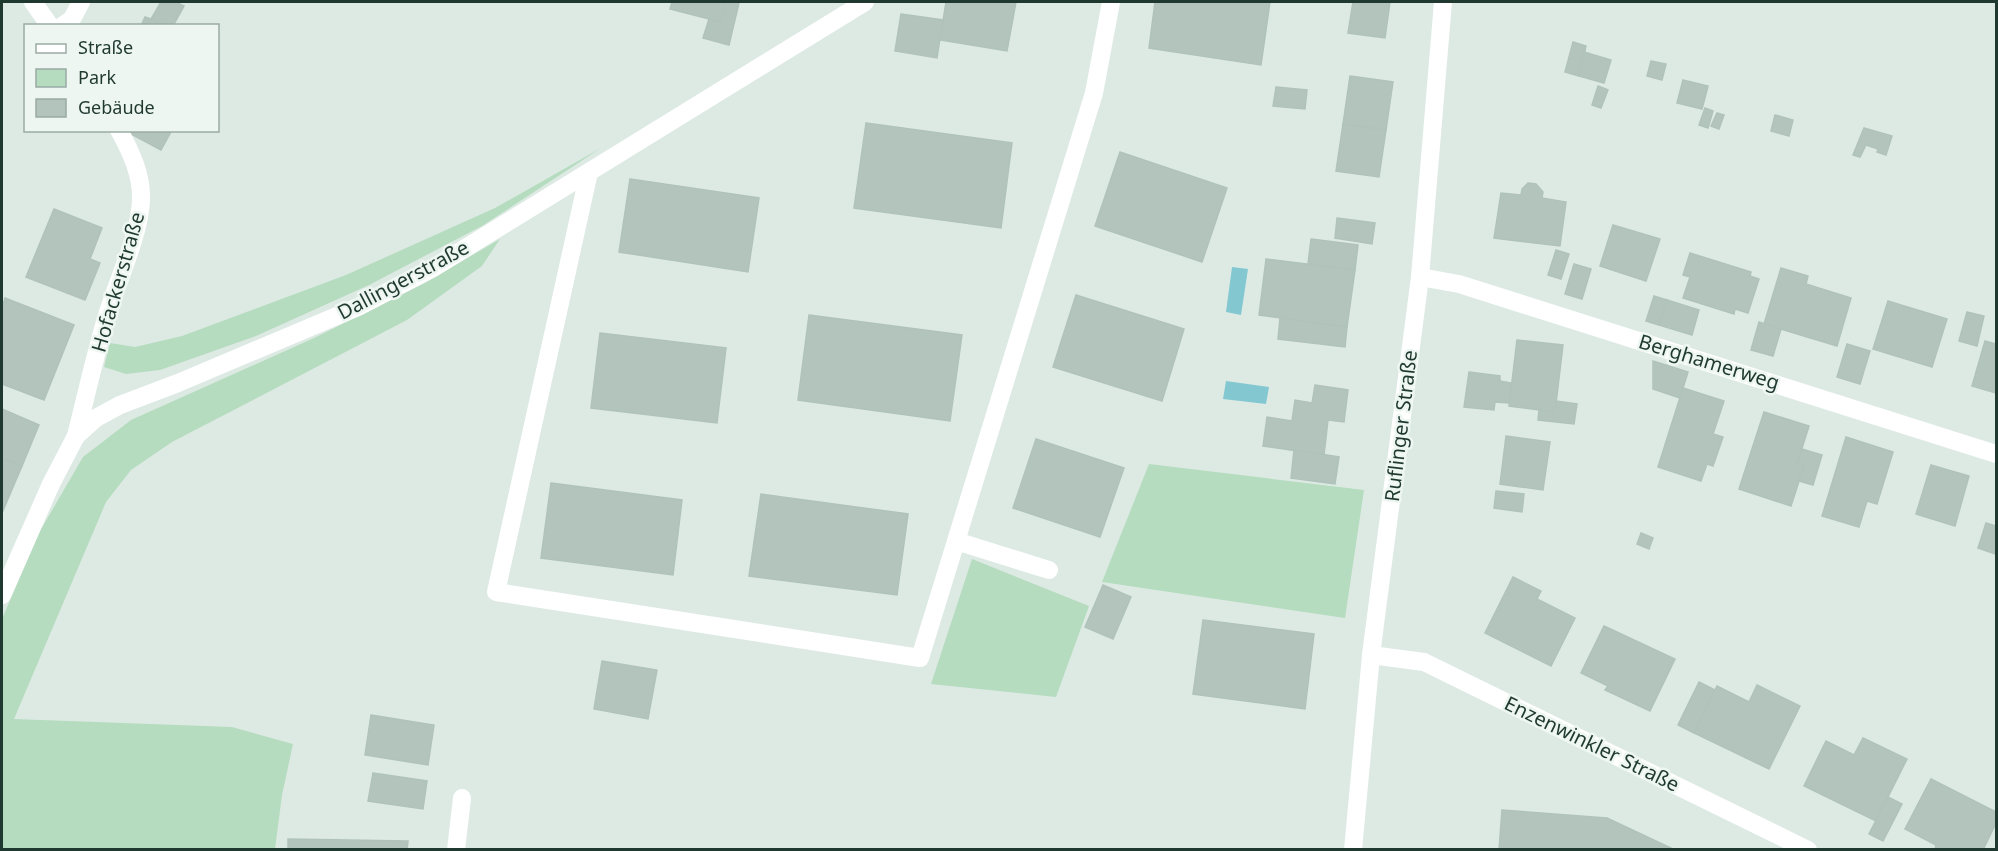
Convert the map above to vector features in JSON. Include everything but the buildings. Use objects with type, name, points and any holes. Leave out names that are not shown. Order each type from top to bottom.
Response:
[{"type":"street","points":[[33,2],[49,24]]},
{"type":"street","points":[[66,24],[72,19],[81,2]]},
{"type":"street","name":"Dallingerstraße","points":[[2,595],[51,484],[76,436],[96,418],[120,405],[358,307],[433,268],[865,2]]},
{"type":"street","points":[[589,172],[496,592],[920,658],[1094,93],[1111,2]]},
{"type":"street","name":"Ruflinger Straße","points":[[1353,849],[1371,655],[1420,277],[1443,2]]},
{"type":"street","name":"Hofackerstraße","points":[[76,436],[107,315],[137,224],[141,200],[132,153],[120,132]]},
{"type":"street","name":"Berghamerweg","points":[[1420,277],[1459,284],[1996,454]]},
{"type":"street","points":[[956,541],[1049,570]]},
{"type":"street","name":"Enzenwinkler Straße","points":[[1371,655],[1424,662],[1808,849]]},
{"type":"street","points":[[456,849],[462,798]]},
{"type":"green space","points":[[601,148],[482,226],[369,285],[256,336],[160,370],[126,374],[104,367],[110,343],[135,347],[182,336],[346,275],[495,208]]},
{"type":"green space","points":[[500,239],[482,266],[407,320],[172,442],[131,470],[106,502],[14,719],[232,727],[293,744],[282,795],[275,849],[2,850],[2,619],[40,531],[83,457],[131,420],[314,338],[425,283]]},
{"type":"green space","points":[[1149,464],[1364,490],[1345,618],[1102,582]]},
{"type":"green space","points":[[972,559],[1089,606],[1056,697],[931,684]]},
{"type":"water","points":[[1232,267],[1248,269],[1241,315],[1226,312]]},
{"type":"water","points":[[1226,381],[1269,387],[1266,404],[1223,399]]}]
